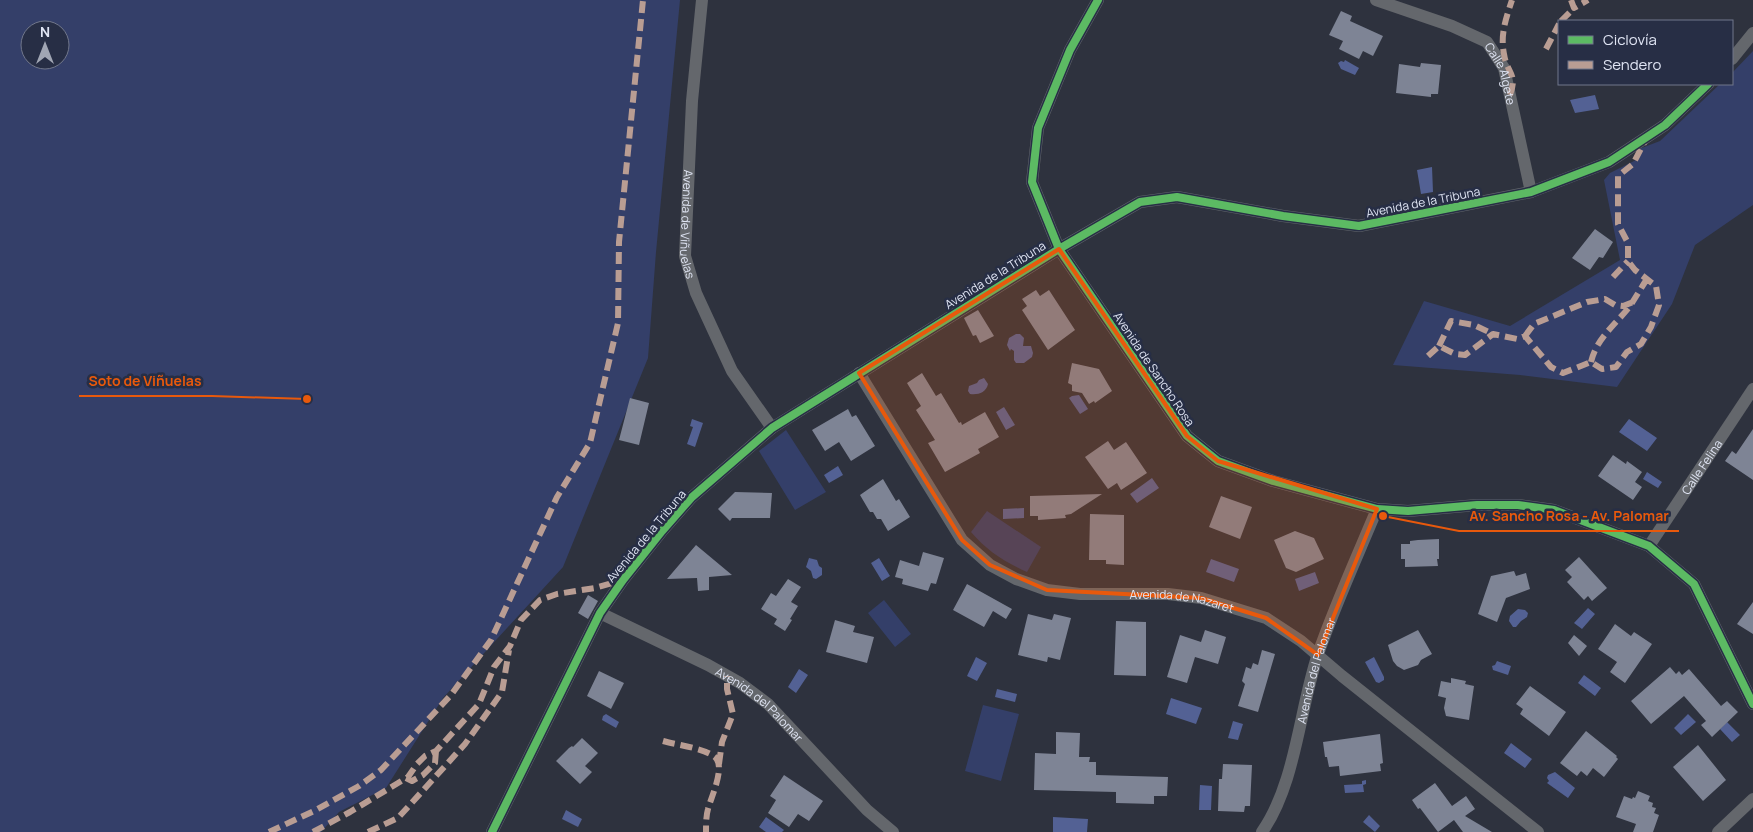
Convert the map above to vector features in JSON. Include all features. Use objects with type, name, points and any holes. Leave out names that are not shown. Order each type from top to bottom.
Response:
[{"type":"street","name":"Avenida de Viñuelas","points":[[702,0],[692,101],[685,256],[696,293],[732,371],[772,428]]},
{"type":"street","name":"Avenida de Sancho Rosa","points":[[1098,0],[1070,50],[1038,128],[1032,182],[1059,249],[1187,436],[1218,461],[1273,481],[1377,509],[1408,511],[1477,505],[1518,505],[1554,510],[1649,546],[1694,584],[1753,704]]},
{"type":"street","name":"Calle Algete","points":[[1376,0],[1452,26],[1487,42],[1504,68],[1531,192]]},
{"type":"street","points":[[1733,58],[1753,33]]},
{"type":"street","name":"Avenida de la Tribuna","points":[[492,832],[600,613],[628,573],[691,498],[772,428],[1059,249],[1140,202],[1168,198],[1177,197],[1282,216],[1359,226],[1531,192],[1609,162],[1665,125],[1707,85]]},
{"type":"street","name":"Avenida de Nazaret","points":[[859,373],[962,540],[990,564],[1016,578],[1047,590],[1080,594],[1168,594],[1201,598],[1266,618],[1301,641],[1538,832]]},
{"type":"street","name":"Calle Felina","points":[[1649,546],[1753,388]]},
{"type":"street","name":"Avenida del Palomar","points":[[1262,832],[1271,818],[1282,792],[1318,655],[1377,509]]},
{"type":"street","name":"Avenida del Palomar","points":[[600,613],[708,665],[740,683],[768,704],[867,810],[893,832]]},
{"type":"street","points":[[1718,832],[1753,799]]},
{"type":"highlighted area","points":[[1059,249],[1187,436],[1218,461],[1377,509],[1318,655],[1266,618],[1201,598],[1047,590],[990,565],[962,540],[859,373]]},
{"type":"shaded area","points":[[0,0],[680,0],[648,358],[563,567],[443,698],[386,788],[339,812],[321,832],[0,832]]},
{"type":"shaded area","points":[[1753,51],[1753,205],[1695,245],[1672,304],[1617,387],[1520,375],[1393,365],[1424,301],[1510,326],[1620,260],[1604,180],[1610,173],[1636,160],[1639,149],[1660,141],[1719,85],[1733,85],[1733,72]]},
{"type":"shaded area","points":[[1345,60],[1359,68],[1355,75],[1341,69],[1338,63]]},
{"type":"shaded area","points":[[1595,95],[1599,109],[1575,113],[1570,100]]},
{"type":"shaded area","points":[[1432,167],[1433,192],[1421,194],[1417,170]]},
{"type":"shaded area","points":[[1020,334],[1024,338],[1023,346],[1031,346],[1033,353],[1032,357],[1024,363],[1016,363],[1014,351],[1011,349],[1010,351],[1007,345],[1009,338]]},
{"type":"shaded area","points":[[984,378],[988,384],[984,391],[979,394],[970,394],[968,391],[969,386]]},
{"type":"shaded area","points":[[1079,395],[1088,409],[1080,414],[1069,398]]},
{"type":"shaded area","points":[[1004,407],[1015,425],[1006,430],[996,412]]},
{"type":"shaded area","points":[[692,419],[703,423],[695,447],[687,444],[693,427],[690,426]]},
{"type":"shaded area","points":[[1629,419],[1657,438],[1647,451],[1619,432]]},
{"type":"shaded area","points":[[786,430],[826,492],[795,510],[759,451]]},
{"type":"shaded area","points":[[838,466],[843,475],[829,483],[824,475]]},
{"type":"shaded area","points":[[1647,472],[1662,482],[1658,488],[1643,479]]},
{"type":"shaded area","points":[[1152,478],[1159,488],[1137,503],[1130,494]]},
{"type":"shaded area","points":[[1024,508],[1024,518],[1003,519],[1003,509]]},
{"type":"shaded area","points":[[987,511],[1041,547],[1027,572],[1011,564],[983,545],[971,532]]},
{"type":"shaded area","points":[[809,558],[817,560],[822,568],[822,575],[816,579],[813,578],[811,571],[806,567]]},
{"type":"shaded area","points":[[879,558],[890,576],[882,581],[871,563]]},
{"type":"shaded area","points":[[1211,559],[1239,569],[1234,582],[1206,572]]},
{"type":"shaded area","points":[[1315,572],[1319,583],[1299,591],[1295,579]]},
{"type":"shaded area","points":[[884,600],[911,634],[895,647],[868,613]]},
{"type":"shaded area","points":[[1588,608],[1595,614],[1582,629],[1574,623]]},
{"type":"shaded area","points":[[1518,609],[1525,610],[1528,613],[1527,617],[1516,627],[1513,627],[1509,621],[1510,616]]},
{"type":"shaded area","points":[[976,657],[987,663],[977,681],[967,676]]},
{"type":"shaded area","points":[[1374,657],[1384,677],[1384,680],[1379,683],[1376,682],[1365,662]]},
{"type":"shaded area","points":[[1497,661],[1511,666],[1508,675],[1493,670],[1492,666]]},
{"type":"shaded area","points":[[799,669],[808,675],[796,693],[788,687]]},
{"type":"shaded area","points":[[1584,675],[1601,688],[1595,696],[1578,683]]},
{"type":"shaded area","points":[[997,689],[1017,694],[1015,702],[995,697]]},
{"type":"shaded area","points":[[1171,698],[1202,708],[1196,724],[1166,714]]},
{"type":"shaded area","points":[[983,705],[1019,714],[1001,781],[965,771]]},
{"type":"shaded area","points":[[606,714],[619,722],[616,728],[602,720]]},
{"type":"shaded area","points":[[1688,714],[1696,722],[1681,735],[1674,728]]},
{"type":"shaded area","points":[[1233,721],[1243,724],[1238,740],[1228,738]]},
{"type":"shaded area","points":[[1727,722],[1740,735],[1732,742],[1720,729]]},
{"type":"shaded area","points":[[1511,743],[1532,759],[1525,768],[1504,753]]},
{"type":"shaded area","points":[[1555,772],[1575,788],[1568,798],[1547,783],[1549,781],[1548,775]]},
{"type":"shaded area","points":[[1366,780],[1366,784],[1363,785],[1364,792],[1345,793],[1344,785],[1362,784],[1362,781]]},
{"type":"shaded area","points":[[1200,785],[1212,786],[1211,810],[1199,810]]},
{"type":"shaded area","points":[[566,810],[582,819],[578,827],[562,819]]},
{"type":"shaded area","points":[[1369,815],[1380,826],[1375,832],[1363,822]]},
{"type":"shaded area","points":[[766,817],[784,830],[782,832],[766,832],[759,827]]},
{"type":"shaded area","points":[[1053,817],[1088,819],[1087,832],[1053,832]]},
{"type":"building","points":[[1341,11],[1352,16],[1350,21],[1383,36],[1373,56],[1363,51],[1359,59],[1339,49],[1343,41],[1329,35]]},
{"type":"building","points":[[1421,63],[1441,65],[1438,94],[1431,94],[1431,97],[1396,93],[1399,64],[1420,67]]},
{"type":"building","points":[[1595,229],[1613,242],[1603,258],[1599,257],[1590,270],[1572,258]]},
{"type":"building","points":[[1036,290],[1040,296],[1049,290],[1075,330],[1048,350],[1022,310],[1027,306],[1022,299]]},
{"type":"building","points":[[978,310],[994,336],[980,343],[976,335],[973,336],[964,318]]},
{"type":"building","points":[[1072,363],[1099,369],[1112,391],[1095,403],[1094,401],[1089,404],[1082,393],[1072,391],[1072,385],[1068,383]]},
{"type":"building","points":[[922,373],[936,396],[941,393],[959,423],[961,422],[962,425],[985,412],[999,437],[978,449],[980,453],[945,472],[928,443],[935,440],[916,410],[921,406],[907,383]]},
{"type":"building","points":[[630,398],[649,403],[639,445],[619,440]]},
{"type":"building","points":[[848,409],[852,417],[856,415],[875,446],[851,461],[839,442],[825,451],[812,430]]},
{"type":"building","points":[[1753,429],[1753,480],[1725,461],[1732,451],[1736,454]]},
{"type":"building","points":[[1108,441],[1114,450],[1126,442],[1147,473],[1121,490],[1117,483],[1108,489],[1085,457]]},
{"type":"building","points":[[1613,455],[1626,464],[1627,461],[1642,472],[1635,482],[1642,487],[1633,500],[1598,476]]},
{"type":"building","points":[[883,479],[896,501],[899,499],[910,517],[888,531],[881,519],[877,519],[873,512],[870,512],[860,495]]},
{"type":"building","points":[[735,492],[772,493],[770,518],[732,518],[730,521],[718,509]]},
{"type":"building","points":[[1102,494],[1071,514],[1065,515],[1066,518],[1038,520],[1038,516],[1030,516],[1030,496]]},
{"type":"building","points":[[1221,496],[1252,507],[1240,539],[1209,527]]},
{"type":"building","points":[[1090,514],[1124,515],[1124,565],[1106,564],[1106,560],[1089,560]]},
{"type":"building","points":[[1295,531],[1314,538],[1324,559],[1296,572],[1286,568],[1274,540]]},
{"type":"building","points":[[1439,539],[1438,566],[1405,567],[1405,559],[1401,559],[1401,544],[1410,544],[1410,541]]},
{"type":"building","points":[[696,545],[732,575],[709,577],[709,590],[698,591],[697,578],[667,579]]},
{"type":"building","points":[[923,552],[944,558],[936,584],[931,583],[928,591],[902,584],[903,579],[895,577],[900,560],[919,566]]},
{"type":"building","points":[[1579,557],[1607,588],[1592,601],[1588,596],[1584,600],[1567,582],[1572,577],[1565,570]]},
{"type":"building","points":[[1514,571],[1516,576],[1526,573],[1530,589],[1506,598],[1497,622],[1478,614],[1491,576]]},
{"type":"building","points":[[788,579],[801,587],[791,602],[798,606],[785,631],[774,624],[777,619],[761,609],[771,593],[776,596]]},
{"type":"building","points":[[967,584],[1012,609],[1006,619],[993,611],[984,627],[953,610]]},
{"type":"building","points":[[588,595],[598,601],[588,619],[578,613]]},
{"type":"building","points":[[1753,602],[1753,634],[1737,624]]},
{"type":"building","points":[[1028,614],[1052,620],[1054,614],[1071,618],[1060,660],[1048,657],[1047,662],[1018,655]]},
{"type":"building","points":[[835,620],[855,626],[853,632],[874,637],[867,663],[826,652]]},
{"type":"building","points":[[1116,621],[1146,622],[1146,676],[1114,675]]},
{"type":"building","points":[[1615,624],[1631,636],[1634,632],[1652,644],[1625,683],[1610,672],[1617,662],[1598,649]]},
{"type":"building","points":[[1205,630],[1226,637],[1218,664],[1195,657],[1187,683],[1167,677],[1180,635],[1201,642]]},
{"type":"building","points":[[1418,630],[1432,654],[1421,660],[1418,665],[1404,670],[1393,661],[1388,645]]},
{"type":"building","points":[[1574,635],[1587,646],[1579,656],[1568,643]]},
{"type":"building","points":[[1262,650],[1275,654],[1258,712],[1238,706],[1245,684],[1242,681],[1246,667],[1251,669],[1253,663],[1258,665]]},
{"type":"building","points":[[1670,667],[1676,674],[1679,671],[1682,675],[1689,669],[1721,706],[1727,701],[1738,712],[1712,737],[1701,725],[1706,721],[1684,696],[1651,724],[1631,701]]},
{"type":"building","points":[[599,671],[624,683],[611,709],[587,696]]},
{"type":"building","points":[[1451,678],[1466,681],[1465,684],[1474,686],[1469,720],[1446,716],[1444,708],[1446,698],[1438,696],[1441,681],[1451,683]]},
{"type":"building","points":[[1530,686],[1566,712],[1549,736],[1520,714],[1523,709],[1516,704]]},
{"type":"building","points":[[1586,731],[1617,756],[1618,759],[1604,777],[1593,768],[1587,776],[1581,771],[1577,776],[1560,763]]},
{"type":"building","points":[[1056,732],[1080,733],[1079,757],[1090,757],[1089,762],[1096,762],[1096,775],[1168,777],[1167,796],[1154,796],[1154,804],[1116,803],[1116,792],[1034,790],[1035,753],[1056,754]]},
{"type":"building","points":[[1380,734],[1383,763],[1380,764],[1381,771],[1340,776],[1339,766],[1329,767],[1327,757],[1325,757],[1323,742]]},
{"type":"building","points":[[582,738],[598,753],[585,766],[592,772],[580,784],[556,761]]},
{"type":"building","points":[[1698,745],[1726,780],[1703,801],[1673,767]]},
{"type":"building","points":[[1223,764],[1252,765],[1250,806],[1245,806],[1244,812],[1218,811],[1219,779],[1222,779]]},
{"type":"building","points":[[784,775],[823,801],[809,821],[798,814],[789,827],[768,813],[776,800],[770,796]]},
{"type":"building","points":[[1435,783],[1452,806],[1466,796],[1475,809],[1465,816],[1492,832],[1463,832],[1454,820],[1438,832],[1412,800]]},
{"type":"building","points":[[1638,791],[1650,796],[1648,801],[1653,803],[1652,807],[1656,808],[1654,813],[1659,815],[1653,832],[1633,832],[1636,824],[1616,817],[1624,796],[1632,799],[1633,797],[1635,798]]},
{"type":"marked path","points":[[269,832],[314,811],[359,786],[381,770],[451,695],[491,640],[557,497],[590,443],[618,323],[619,242],[643,0]]},
{"type":"marked path","points":[[1510,95],[1513,82],[1505,61],[1503,33],[1512,0]]},
{"type":"marked path","points":[[1571,0],[1574,8],[1588,0]]},
{"type":"marked path","points":[[1562,20],[1574,8]]},
{"type":"marked path","points":[[1546,49],[1558,26]]},
{"type":"marked path","points":[[1428,356],[1439,346],[1455,354],[1465,355],[1493,334],[1517,339],[1525,336],[1551,367],[1563,373],[1591,362],[1602,369],[1616,367],[1627,352],[1641,344],[1651,327],[1659,305],[1656,286],[1635,270],[1628,261],[1628,243],[1618,224],[1618,176],[1633,164],[1645,141]]},
{"type":"marked path","points":[[1613,277],[1628,261]]},
{"type":"marked path","points":[[1591,362],[1597,346],[1630,306],[1647,279]]},
{"type":"marked path","points":[[1525,336],[1534,324],[1587,302],[1605,299],[1615,305],[1623,306],[1633,302]]},
{"type":"marked path","points":[[1439,346],[1451,321],[1474,325],[1493,334]]},
{"type":"marked path","points":[[313,832],[408,777],[425,756],[436,751],[479,704],[494,667],[510,646],[521,620],[540,600],[557,594],[595,588],[623,580]]},
{"type":"marked path","points":[[368,832],[398,818],[465,744],[502,692],[509,650]]},
{"type":"marked path","points":[[719,764],[722,742],[733,714],[727,689],[727,676]]},
{"type":"marked path","points":[[663,741],[704,751],[715,757],[718,762],[717,782],[707,812],[706,832]]},
{"type":"marked path","points":[[406,778],[412,781],[423,775],[435,763],[436,751]]},
{"type":"cycle path","points":[[1098,0],[1070,50],[1038,128],[1032,182],[1059,249],[1187,436],[1218,461],[1273,481],[1377,509],[1408,511],[1477,505],[1518,505],[1554,510],[1649,546],[1694,584],[1753,704]]},
{"type":"cycle path","points":[[492,832],[600,613],[623,580],[691,498],[772,428],[1059,249],[1140,202],[1177,197],[1283,216],[1359,226],[1531,192],[1609,162],[1665,125],[1707,85]]},
{"type":"place","name":"Soto de Viñuelas","points":[[307,399]]},
{"type":"place","name":"Av. Sancho Rosa - Av. Palomar","points":[[1383,516]]}]
